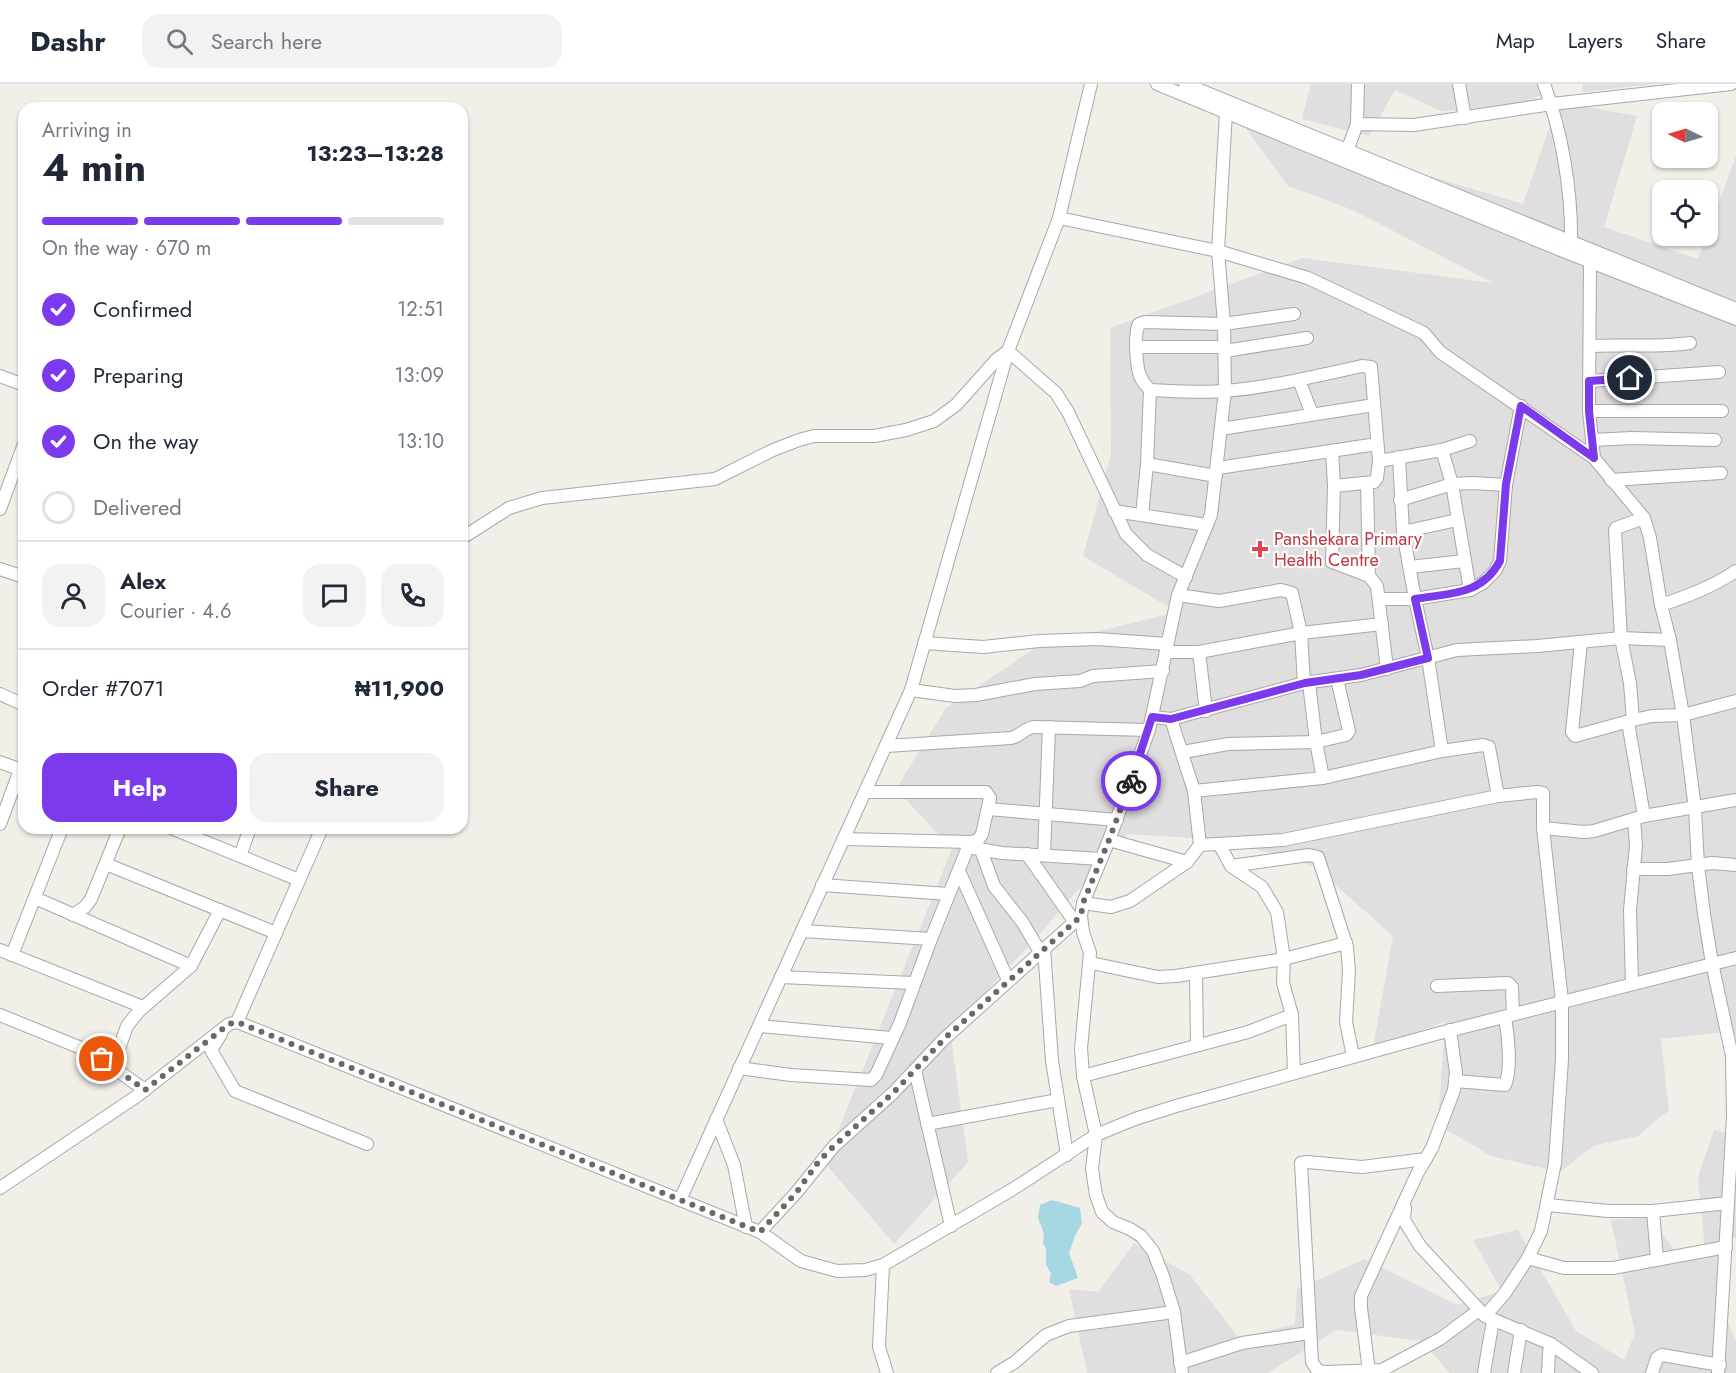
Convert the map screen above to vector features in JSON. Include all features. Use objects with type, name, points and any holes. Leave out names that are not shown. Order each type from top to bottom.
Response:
[{"type":"street","points":[[680,1200],[911,690],[1008,351],[1059,218],[1091,84]]},
{"type":"street","points":[[1157,84],[1590,261],[1735,309]]},
{"type":"street","points":[[1185,84],[1735,309]]},
{"type":"street","points":[[1347,151],[1357,124],[1358,84]]},
{"type":"street","points":[[1459,84],[1465,118]]},
{"type":"street","points":[[1544,84],[1552,104],[1570,195],[1572,243]]},
{"type":"street","points":[[1357,124],[1414,125],[1552,104],[1731,84]]},
{"type":"street","points":[[760,1232],[796,1193],[819,1161],[834,1146],[894,1092],[944,1039],[1078,918],[1117,820],[1149,730],[1178,595],[1211,515],[1225,391],[1224,324],[1218,252],[1226,112]]},
{"type":"street","points":[[1059,218],[1218,252],[1308,278],[1424,333],[1440,352],[1594,458],[1644,518],[1650,538],[1683,715],[1695,809],[1698,866],[1712,963],[1733,1068],[1719,1369],[1662,1355],[1657,1358],[1652,1373]]},
{"type":"street","points":[[1590,261],[1589,411],[1594,458]]},
{"type":"street","points":[[1142,515],[1148,464],[1150,390],[1141,380],[1138,368],[1137,327],[1144,322],[1224,324],[1294,315]]},
{"type":"street","points":[[1137,347],[1225,349],[1307,338]]},
{"type":"street","points":[[1590,346],[1690,343]]},
{"type":"street","points":[[1008,351],[1056,393],[1068,412],[1126,534],[1146,555],[1186,577]]},
{"type":"street","points":[[468,534],[509,507],[542,498],[715,479],[773,450],[814,436],[874,436],[906,430],[934,421],[956,405],[997,358],[1008,351]]},
{"type":"street","points":[[1150,390],[1225,391],[1299,380],[1368,366],[1372,370],[1379,461],[1376,480],[1334,486]]},
{"type":"street","points":[[1589,381],[1719,372]]},
{"type":"street","points":[[0,376],[18,383]]},
{"type":"street","points":[[1299,380],[1312,414]]},
{"type":"street","points":[[1221,429],[1374,405]]},
{"type":"street","points":[[1379,599],[1415,599],[1470,590],[1483,583],[1495,571],[1500,561],[1506,484],[1521,406]]},
{"type":"street","points":[[1589,411],[1722,411]]},
{"type":"street","points":[[1592,440],[1632,438],[1715,440]]},
{"type":"street","points":[[1379,461],[1442,450],[1470,441]]},
{"type":"street","points":[[1148,464],[1217,472],[1377,444]]},
{"type":"street","points":[[1442,450],[1452,484],[1470,590]]},
{"type":"street","points":[[1332,451],[1334,486],[1332,562],[1369,576],[1377,586],[1387,669]]},
{"type":"street","points":[[1399,457],[1403,532],[1428,658],[1443,750]]},
{"type":"street","points":[[0,509],[18,460]]},
{"type":"street","points":[[1611,480],[1720,473]]},
{"type":"street","points":[[1367,483],[1369,576]]},
{"type":"street","points":[[1400,501],[1452,484],[1506,484]]},
{"type":"street","points":[[1114,511],[1207,525]]},
{"type":"street","points":[[1632,984],[1630,910],[1639,818],[1630,683],[1621,638],[1615,530],[1644,518]]},
{"type":"street","points":[[1403,532],[1457,520]]},
{"type":"street","points":[[1410,567],[1464,561]]},
{"type":"street","points":[[0,569],[18,575]]},
{"type":"street","points":[[1661,605],[1713,586],[1736,571]]},
{"type":"street","points":[[1178,595],[1219,601],[1281,590],[1288,591],[1293,597],[1323,778]]},
{"type":"street","points":[[924,643],[982,647],[1039,641],[1097,639],[1199,652],[1300,633],[1382,624]]},
{"type":"street","points":[[1152,717],[1171,719],[1307,683],[1387,669],[1457,650],[1537,646],[1621,638],[1670,640]]},
{"type":"street","points":[[1581,642],[1573,734],[1578,736],[1652,716],[1683,715],[1736,701]]},
{"type":"street","points":[[1199,652],[1206,711]]},
{"type":"street","points":[[911,690],[955,696],[976,695],[1035,684],[1080,681],[1093,676],[1163,671]]},
{"type":"street","points":[[1183,752],[1237,744],[1316,742],[1348,734],[1337,679]]},
{"type":"street","points":[[0,694],[18,702]]},
{"type":"street","points":[[1083,903],[1112,907],[1130,901],[1187,862],[1200,845],[1194,791],[1171,719]]},
{"type":"street","points":[[886,746],[1011,738],[1017,737],[1027,729],[1049,727],[1149,730]]},
{"type":"street","points":[[1044,855],[1049,727]]},
{"type":"street","points":[[1194,791],[1323,778],[1443,750],[1487,745],[1498,796]]},
{"type":"street","points":[[0,762],[18,769]]},
{"type":"street","points":[[0,824],[18,780]]},
{"type":"street","points":[[1200,845],[1283,840],[1498,796],[1540,791],[1544,796],[1544,828],[1562,1001],[1562,1059],[1555,1163],[1541,1231],[1528,1258],[1505,1293],[1486,1315],[1378,1371],[1326,1373],[1318,1371],[1312,1362],[1309,1333],[1301,1163],[1362,1167],[1426,1159]]},
{"type":"street","points":[[739,1068],[791,1075],[871,1080],[876,1075],[891,1038],[900,1023],[948,894],[973,846],[980,838],[990,798],[986,792],[865,792]]},
{"type":"street","points":[[1544,828],[1584,832],[1639,818],[1736,800]]},
{"type":"street","points":[[988,809],[1117,820]]},
{"type":"street","points":[[12,955],[60,834]]},
{"type":"street","points":[[73,915],[85,907],[91,899],[118,834]]},
{"type":"street","points":[[188,834],[299,880]]},
{"type":"street","points":[[240,856],[248,834]]},
{"type":"street","points":[[319,834],[276,933],[231,1024],[211,1050],[235,1091],[367,1144]]},
{"type":"street","points":[[843,839],[973,846],[1027,854],[1101,859]]},
{"type":"street","points":[[1109,840],[1187,862]]},
{"type":"street","points":[[1220,844],[1231,866],[1262,887],[1271,900],[1280,924],[1284,959],[1283,983],[1292,1015],[1294,1073]]},
{"type":"street","points":[[973,846],[994,886],[1042,950],[1052,1061],[1067,1155]]},
{"type":"street","points":[[1027,854],[1078,918],[1090,953],[1091,963],[1081,1048],[1083,1077],[1096,1135],[1092,1169],[1096,1195],[1102,1212],[1113,1222],[1130,1228],[1142,1236],[1153,1251],[1174,1312],[1181,1368],[1242,1343],[1309,1333]]},
{"type":"street","points":[[1231,866],[1309,855],[1318,857],[1346,943],[1349,971],[1346,1022],[1353,1056]]},
{"type":"street","points":[[1633,869],[1668,870],[1712,863],[1736,865]]},
{"type":"street","points":[[106,864],[276,933]]},
{"type":"street","points":[[959,871],[1008,980]]},
{"type":"street","points":[[822,885],[948,894]]},
{"type":"street","points":[[35,898],[191,966]]},
{"type":"street","points":[[113,1066],[127,1026],[143,1007],[191,966],[220,910]]},
{"type":"street","points":[[802,931],[931,939]]},
{"type":"street","points":[[1091,963],[1158,977],[1284,959],[1346,943]]},
{"type":"street","points":[[0,950],[143,1007]]},
{"type":"street","points":[[231,1024],[760,1232],[801,1261],[837,1271],[864,1270],[883,1265],[951,1226],[1096,1135],[1135,1119],[1450,1030],[1736,958]]},
{"type":"street","points":[[1196,973],[1197,1045]]},
{"type":"street","points":[[781,977],[914,983]]},
{"type":"street","points":[[1437,986],[1508,983],[1512,987],[1505,1085],[1455,1081]]},
{"type":"street","points":[[0,1015],[91,1052],[145,1090]]},
{"type":"street","points":[[1083,1077],[1248,1032],[1292,1015]]},
{"type":"street","points":[[0,1188],[145,1090],[231,1024]]},
{"type":"street","points":[[759,1026],[891,1038]]},
{"type":"street","points":[[1378,1371],[1361,1308],[1361,1296],[1405,1205],[1417,1174],[1432,1148],[1454,1090],[1456,1073],[1450,1030]]},
{"type":"street","points":[[915,1070],[951,1226]]},
{"type":"street","points":[[927,1124],[1058,1100]]},
{"type":"street","points":[[716,1119],[734,1165],[746,1227]]},
{"type":"street","points":[[1548,1204],[1608,1211],[1653,1211],[1728,1203]]},
{"type":"street","points":[[1405,1205],[1404,1220],[1419,1246],[1486,1315],[1551,1344],[1586,1371]]},
{"type":"street","points":[[1653,1211],[1658,1259]]},
{"type":"street","points":[[1528,1258],[1564,1268],[1613,1268],[1726,1247]]},
{"type":"street","points":[[883,1265],[879,1347],[887,1373]]},
{"type":"street","points":[[997,1373],[1015,1362],[1054,1330],[1174,1312]]},
{"type":"street","points":[[1484,1373],[1486,1315]]},
{"type":"street","points":[[1514,1373],[1521,1330]]},
{"type":"street","points":[[1548,1373],[1551,1344]]},
{"type":"shaded area","points":[[1311,84],[1553,85],[1527,105],[1441,111],[1395,90],[1369,136],[1302,119]]},
{"type":"shaded area","points":[[1583,84],[1654,84],[1583,92]]},
{"type":"shaded area","points":[[1558,102],[1637,116],[1604,227],[1652,243],[1652,246],[1660,246],[1698,259],[1703,246],[1718,246],[1718,205],[1736,156],[1736,1040],[1733,1031],[1661,1039],[1669,1110],[1638,1136],[1593,1146],[1560,1172],[1491,1156],[1438,1125],[1445,1022],[1373,1048],[1393,936],[1314,866],[1224,840],[1127,834],[1036,938],[950,1030],[968,1162],[894,1244],[825,1163],[952,849],[896,789],[946,708],[1038,646],[1177,612],[1083,556],[1111,454],[1110,328],[1303,258],[1493,283],[1353,210],[1288,186],[1239,119],[1523,204]]},
{"type":"shaded area","points":[[1714,1130],[1736,1135],[1736,1238],[1731,1237],[1724,1314],[1736,1340],[1736,1373],[1450,1373],[1422,1341],[1336,1330],[1268,1373],[1087,1373],[1069,1289],[1098,1292],[1134,1243],[1190,1275],[1239,1338],[1295,1324],[1297,1289],[1365,1259],[1457,1305],[1502,1291],[1473,1240],[1518,1230],[1576,1331],[1624,1360],[1635,1333],[1611,1220],[1650,1217],[1675,1251],[1705,1251],[1698,1177]]},
{"type":"water","points":[[1052,1200],[1080,1208],[1082,1223],[1069,1253],[1078,1278],[1056,1286],[1049,1282],[1051,1274],[1046,1264],[1044,1234],[1038,1218],[1040,1205]]},
{"type":"way so far","points":[[102,1059],[145,1090],[229,1024],[237,1022],[245,1024],[760,1232],[775,1218],[811,1175],[819,1161],[834,1146],[894,1092],[944,1039],[1081,916],[1083,903],[1131,781]]},
{"type":"place","name":"Panshekara Primary Health Centre","points":[[1260,549]]},
{"type":"route","points":[[1131,781],[1152,717],[1171,719],[1305,683],[1361,675],[1428,658],[1415,599],[1470,590],[1483,583],[1495,571],[1500,561],[1506,484],[1521,406],[1594,458],[1589,411],[1589,381],[1630,378]]}]
